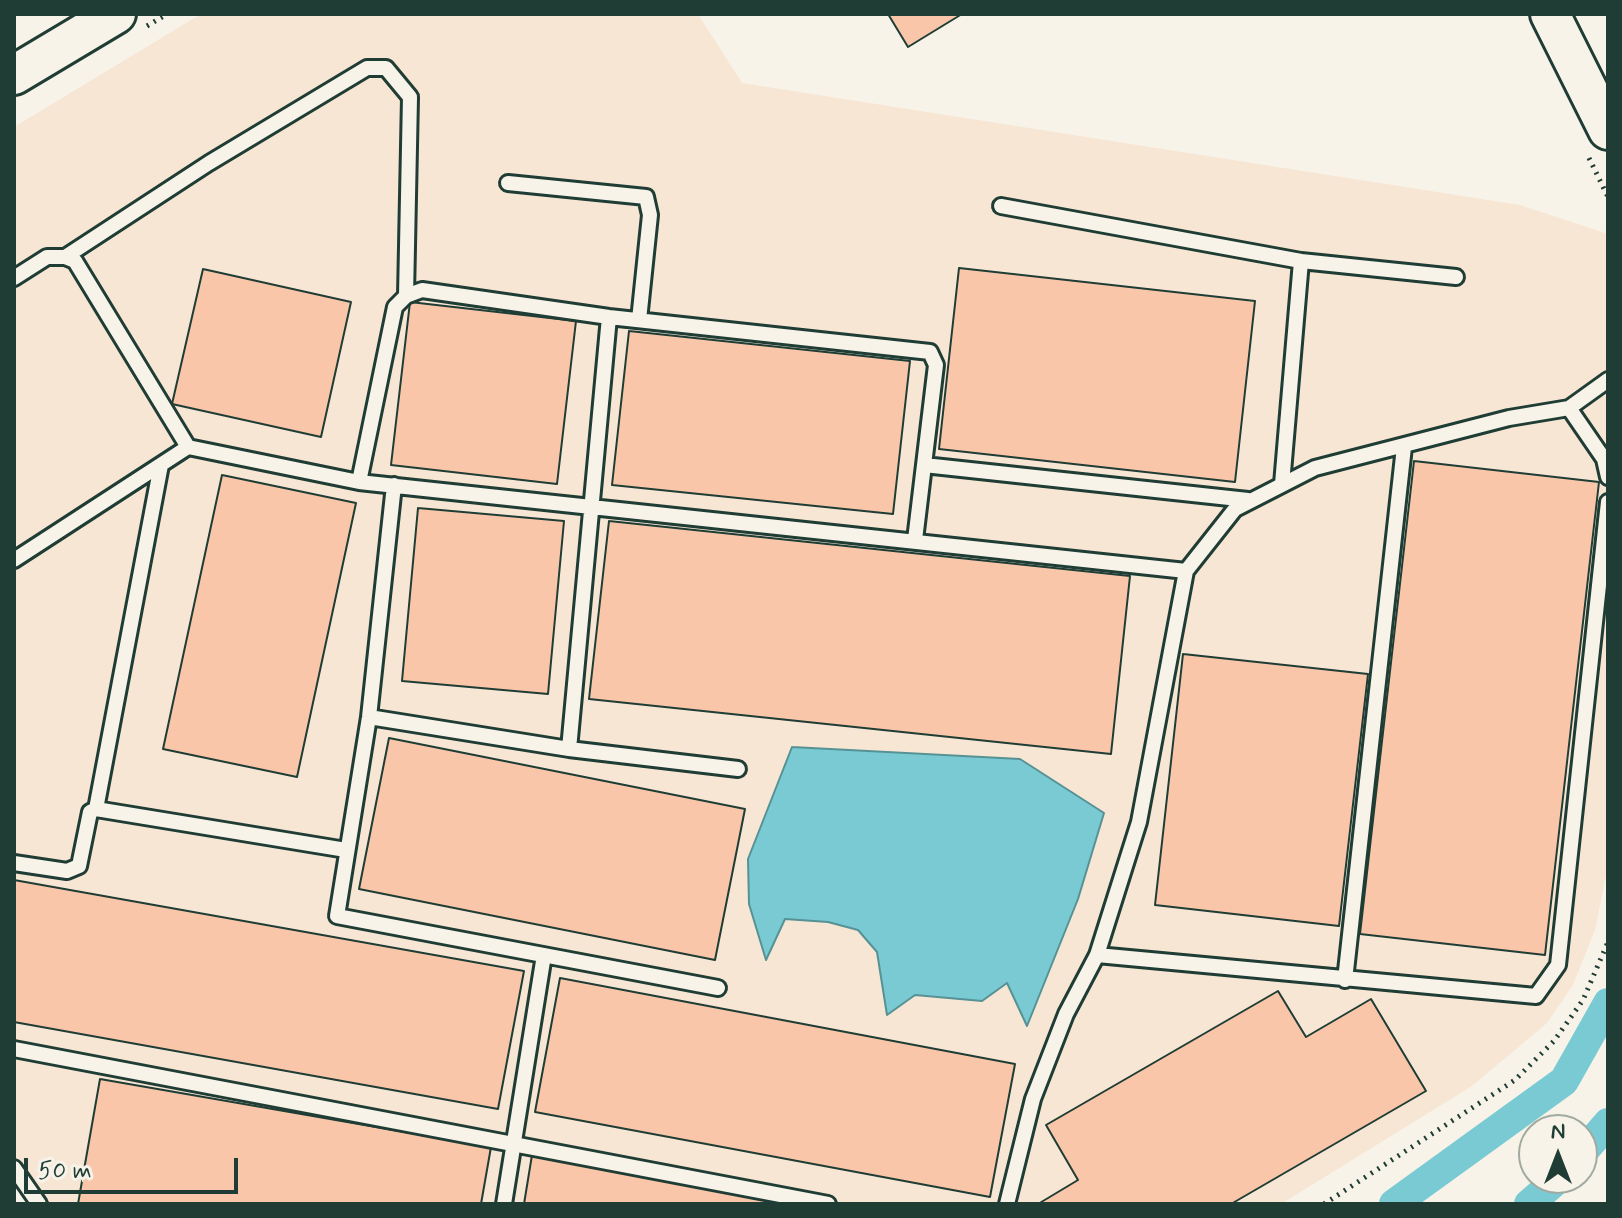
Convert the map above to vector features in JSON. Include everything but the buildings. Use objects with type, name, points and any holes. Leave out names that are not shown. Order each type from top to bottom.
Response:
[{"type":"main road","points":[[14,75],[116,14]]},
{"type":"main road","points":[[1550,14],[1608,130]]},
{"type":"lane","points":[[65,257],[209,163],[367,68],[386,68],[410,97],[406,296]]},
{"type":"lane","points":[[508,183],[646,197],[650,215],[639,320]]},
{"type":"lane","points":[[1001,206],[1301,261],[1456,277]]},
{"type":"lane","points":[[14,278],[47,257],[65,257],[75,261],[188,447]]},
{"type":"lane","points":[[1282,484],[1301,261]]},
{"type":"lane","points":[[359,482],[395,307],[406,296],[422,290],[609,317],[930,352],[936,365],[915,540]]},
{"type":"lane","points":[[569,749],[609,317]]},
{"type":"lane","points":[[1007,1204],[1033,1099],[1066,1014],[1097,955],[1139,822],[1186,571],[1235,509],[1315,468],[1509,418],[1569,408],[1608,380]]},
{"type":"lane","points":[[1569,408],[1604,459],[1608,477]]},
{"type":"lane","points":[[14,560],[188,447],[359,482],[1186,571]]},
{"type":"lane","points":[[1345,980],[1404,447]]},
{"type":"lane","points":[[96,809],[161,465]]},
{"type":"lane","points":[[924,465],[1248,500]]},
{"type":"lane","points":[[394,485],[369,717],[336,913],[339,918],[718,988]]},
{"type":"lane","points":[[1097,955],[1526,998],[1536,996],[1555,974],[1558,965],[1608,502]]},
{"type":"lane","points":[[369,717],[569,749],[738,769]]},
{"type":"lane","points":[[14,863],[75,870],[90,812],[96,809],[346,850]]},
{"type":"lane","points":[[504,1204],[516,1145],[544,955]]},
{"type":"lane","points":[[14,1049],[828,1204]]},
{"type":"lane","points":[[14,1168],[39,1204]]},
{"type":"path","points":[[1324,1204],[1515,1080],[1554,1041],[1583,1000],[1608,942]]},
{"type":"shaded area","points":[[201,14],[698,14],[742,83],[1520,205],[1608,234],[1608,866],[1595,930],[1573,985],[1547,1023],[1472,1086],[1281,1204],[30,1204],[14,1181],[14,127]]},
{"type":"water","points":[[792,747],[1020,759],[1104,813],[1078,899],[1027,1026],[1007,983],[982,1001],[915,995],[887,1015],[877,952],[858,930],[828,922],[785,919],[766,960],[749,904],[748,859]]},
{"type":"waterway","points":[[1394,1204],[1564,1081],[1608,1003]]},
{"type":"waterway","points":[[1598,1135],[1608,1123]]},
{"type":"waterway","points":[[1529,1204],[1541,1194]]}]
